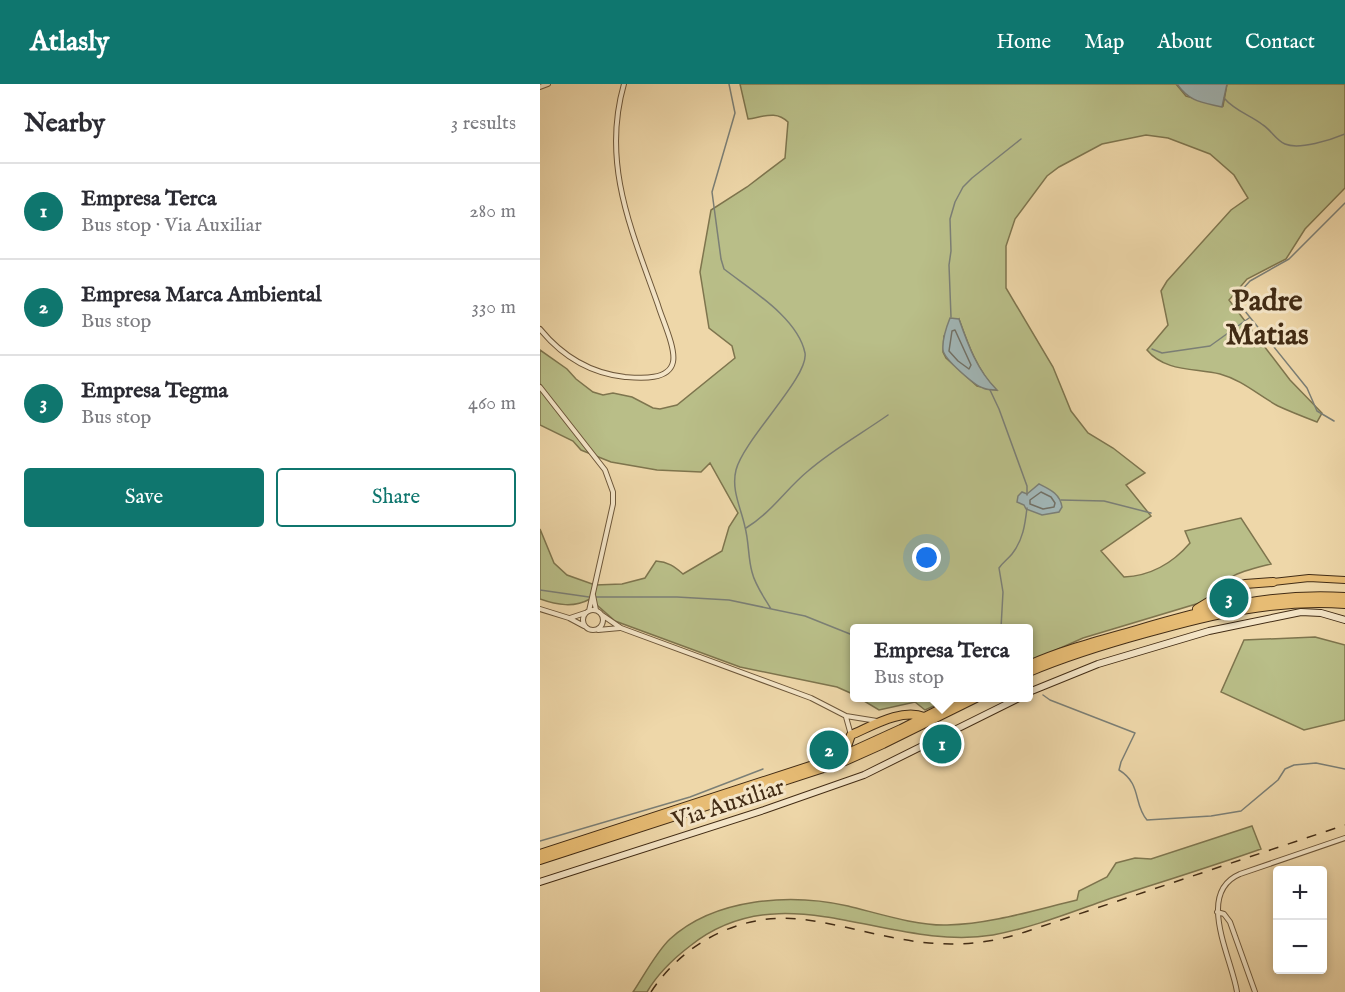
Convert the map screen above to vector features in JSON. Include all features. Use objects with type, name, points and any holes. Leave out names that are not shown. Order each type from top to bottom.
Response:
[{"type":"highway","points":[[1273,582],[1268,592],[1273,599]]},
{"type":"highway","points":[[1176,618],[1205,605],[1233,587],[1273,582]]},
{"type":"highway","points":[[1033,664],[1089,643],[1218,607],[1294,597],[1345,597]]},
{"type":"highway","points":[[1033,670],[1088,649],[1233,610],[1288,603],[1345,604]]},
{"type":"highway","points":[[540,854],[844,755],[954,702]]},
{"type":"highway","points":[[540,860],[845,761],[968,702]]},
{"type":"highway","points":[[844,755],[851,735],[906,714],[916,713],[924,717]]},
{"type":"main road","points":[[1273,582],[1308,578],[1345,580]]},
{"type":"street","points":[[540,87],[548,84]]},
{"type":"street","points":[[540,328],[569,357],[607,374],[651,377],[666,371],[673,362],[673,353],[666,330],[618,183],[615,131],[624,84]]},
{"type":"street","points":[[540,387],[605,470],[614,492],[593,595],[583,620],[586,628]]},
{"type":"street","points":[[593,595],[597,610],[621,628],[796,692],[846,716],[883,722]]},
{"type":"street","points":[[540,609],[569,618],[594,630],[621,628]]},
{"type":"street","points":[[569,618],[597,610]]},
{"type":"street","points":[[1033,690],[1098,664],[1209,631],[1301,612],[1321,613],[1345,620]]},
{"type":"street","points":[[594,630],[601,627],[602,615]]},
{"type":"street","name":"Via Auxiliar","points":[[540,882],[833,787],[892,762],[1011,702]]},
{"type":"street","points":[[846,716],[851,735]]},
{"type":"street","points":[[1237,992],[1217,912],[1220,893],[1227,882],[1233,877],[1345,838]]},
{"type":"street","points":[[1217,912],[1224,914],[1230,922],[1255,992]]},
{"type":"green space","points":[[740,84],[1176,84],[1186,96],[1223,106],[1227,84],[1345,84],[1345,188],[1305,229],[1286,259],[1247,279],[1229,300],[1290,380],[1322,413],[1317,422],[1278,406],[1228,377],[1171,366],[1154,357],[1147,350],[1168,325],[1161,291],[1167,281],[1231,210],[1248,198],[1234,175],[1210,154],[1168,138],[1146,135],[1102,144],[1047,176],[1015,219],[1006,246],[1006,288],[1053,367],[1071,411],[1088,433],[1113,448],[1145,473],[1126,485],[1151,516],[1101,551],[1124,577],[1143,574],[1169,562],[1190,543],[1185,531],[1241,518],[1271,564],[1234,575],[1220,585],[1206,601],[1083,638],[1033,660],[1033,624],[850,624],[850,693],[837,687],[740,667],[615,621],[590,599],[578,604],[565,605],[540,599],[540,529],[554,563],[567,575],[595,585],[622,584],[645,578],[656,561],[671,565],[683,574],[722,551],[729,527],[738,513],[710,463],[701,472],[657,470],[611,462],[581,450],[573,441],[540,425],[540,350],[567,369],[593,392],[632,397],[653,408],[660,409],[677,405],[735,358],[732,346],[709,328],[700,272],[711,210],[747,187],[785,158],[788,122],[779,116],[748,119]],"holes":[[[959,319],[978,365],[996,390],[977,386],[946,358],[943,352],[944,336]]]},
{"type":"green space","points":[[1315,637],[1345,645],[1345,720],[1304,730],[1221,692],[1244,640]]},
{"type":"green space","points":[[866,702],[915,702],[879,710]]},
{"type":"green space","points":[[915,702],[943,702],[925,710]]},
{"type":"green space","points":[[1252,826],[1261,849],[1050,920],[993,935],[954,937],[799,914],[762,915],[726,925],[690,946],[661,973],[647,992],[633,992],[655,957],[670,939],[688,925],[731,907],[754,902],[802,900],[848,906],[935,925],[980,922],[1077,900],[1079,891],[1107,877],[1116,863],[1135,858],[1151,859]]},
{"type":"water","points":[[1177,84],[1227,84],[1222,107],[1191,98]]},
{"type":"water","points":[[950,318],[959,319],[979,366],[997,390],[985,389],[973,382],[945,354],[943,342]]},
{"type":"water","points":[[1039,484],[1057,496],[1062,507],[1059,512],[1042,515],[1026,509],[1024,505],[1017,502],[1022,492],[1027,494]]},
{"type":"waterway","points":[[729,84],[735,113],[712,192],[721,259],[724,269],[772,306],[793,328],[801,340],[805,353],[804,364],[797,377],[741,457],[735,477],[752,572],[757,586],[771,609]]},
{"type":"waterway","points":[[1224,98],[1266,127],[1279,140],[1291,146],[1306,145],[1345,134]]},
{"type":"waterway","points":[[951,317],[950,219],[955,202],[963,187],[972,178],[1021,139]]},
{"type":"waterway","points":[[1334,421],[1317,411],[1307,388],[1236,300],[1238,294],[1250,281],[1289,259],[1345,203]]},
{"type":"waterway","points":[[1152,349],[1162,353],[1210,346],[1249,318]]},
{"type":"waterway","points":[[990,390],[1027,486],[1027,495]]},
{"type":"waterway","points":[[746,528],[763,515],[817,463],[888,415]]},
{"type":"waterway","points":[[1061,500],[1104,501],[1151,513]]},
{"type":"waterway","points":[[1001,624],[1003,592],[999,568],[1019,543],[1027,508]]},
{"type":"waterway","points":[[540,590],[589,597]]},
{"type":"waterway","points":[[594,597],[677,597],[729,600],[805,616],[850,634]]},
{"type":"waterway","points":[[1043,695],[1050,700],[1135,733],[1119,770],[1131,781],[1147,820],[1211,816],[1241,811],[1278,780],[1285,769],[1294,765],[1316,763],[1345,769]]},
{"type":"waterway","points":[[540,841],[690,797],[763,769]]},
{"type":"railway","points":[[651,992],[679,959],[696,946],[715,935],[755,921],[777,918],[799,919],[929,943],[954,944],[992,940],[1028,931],[1345,825]]},
{"type":"place","name":"Empresa Tegma","points":[[1229,598]]},
{"type":"place","name":"Empresa Terca","points":[[942,744]]},
{"type":"place","name":"Empresa Marca Ambiental","points":[[829,750]]},
{"type":"district","name":"Padre Matias","points":[[1267,317]]}]
